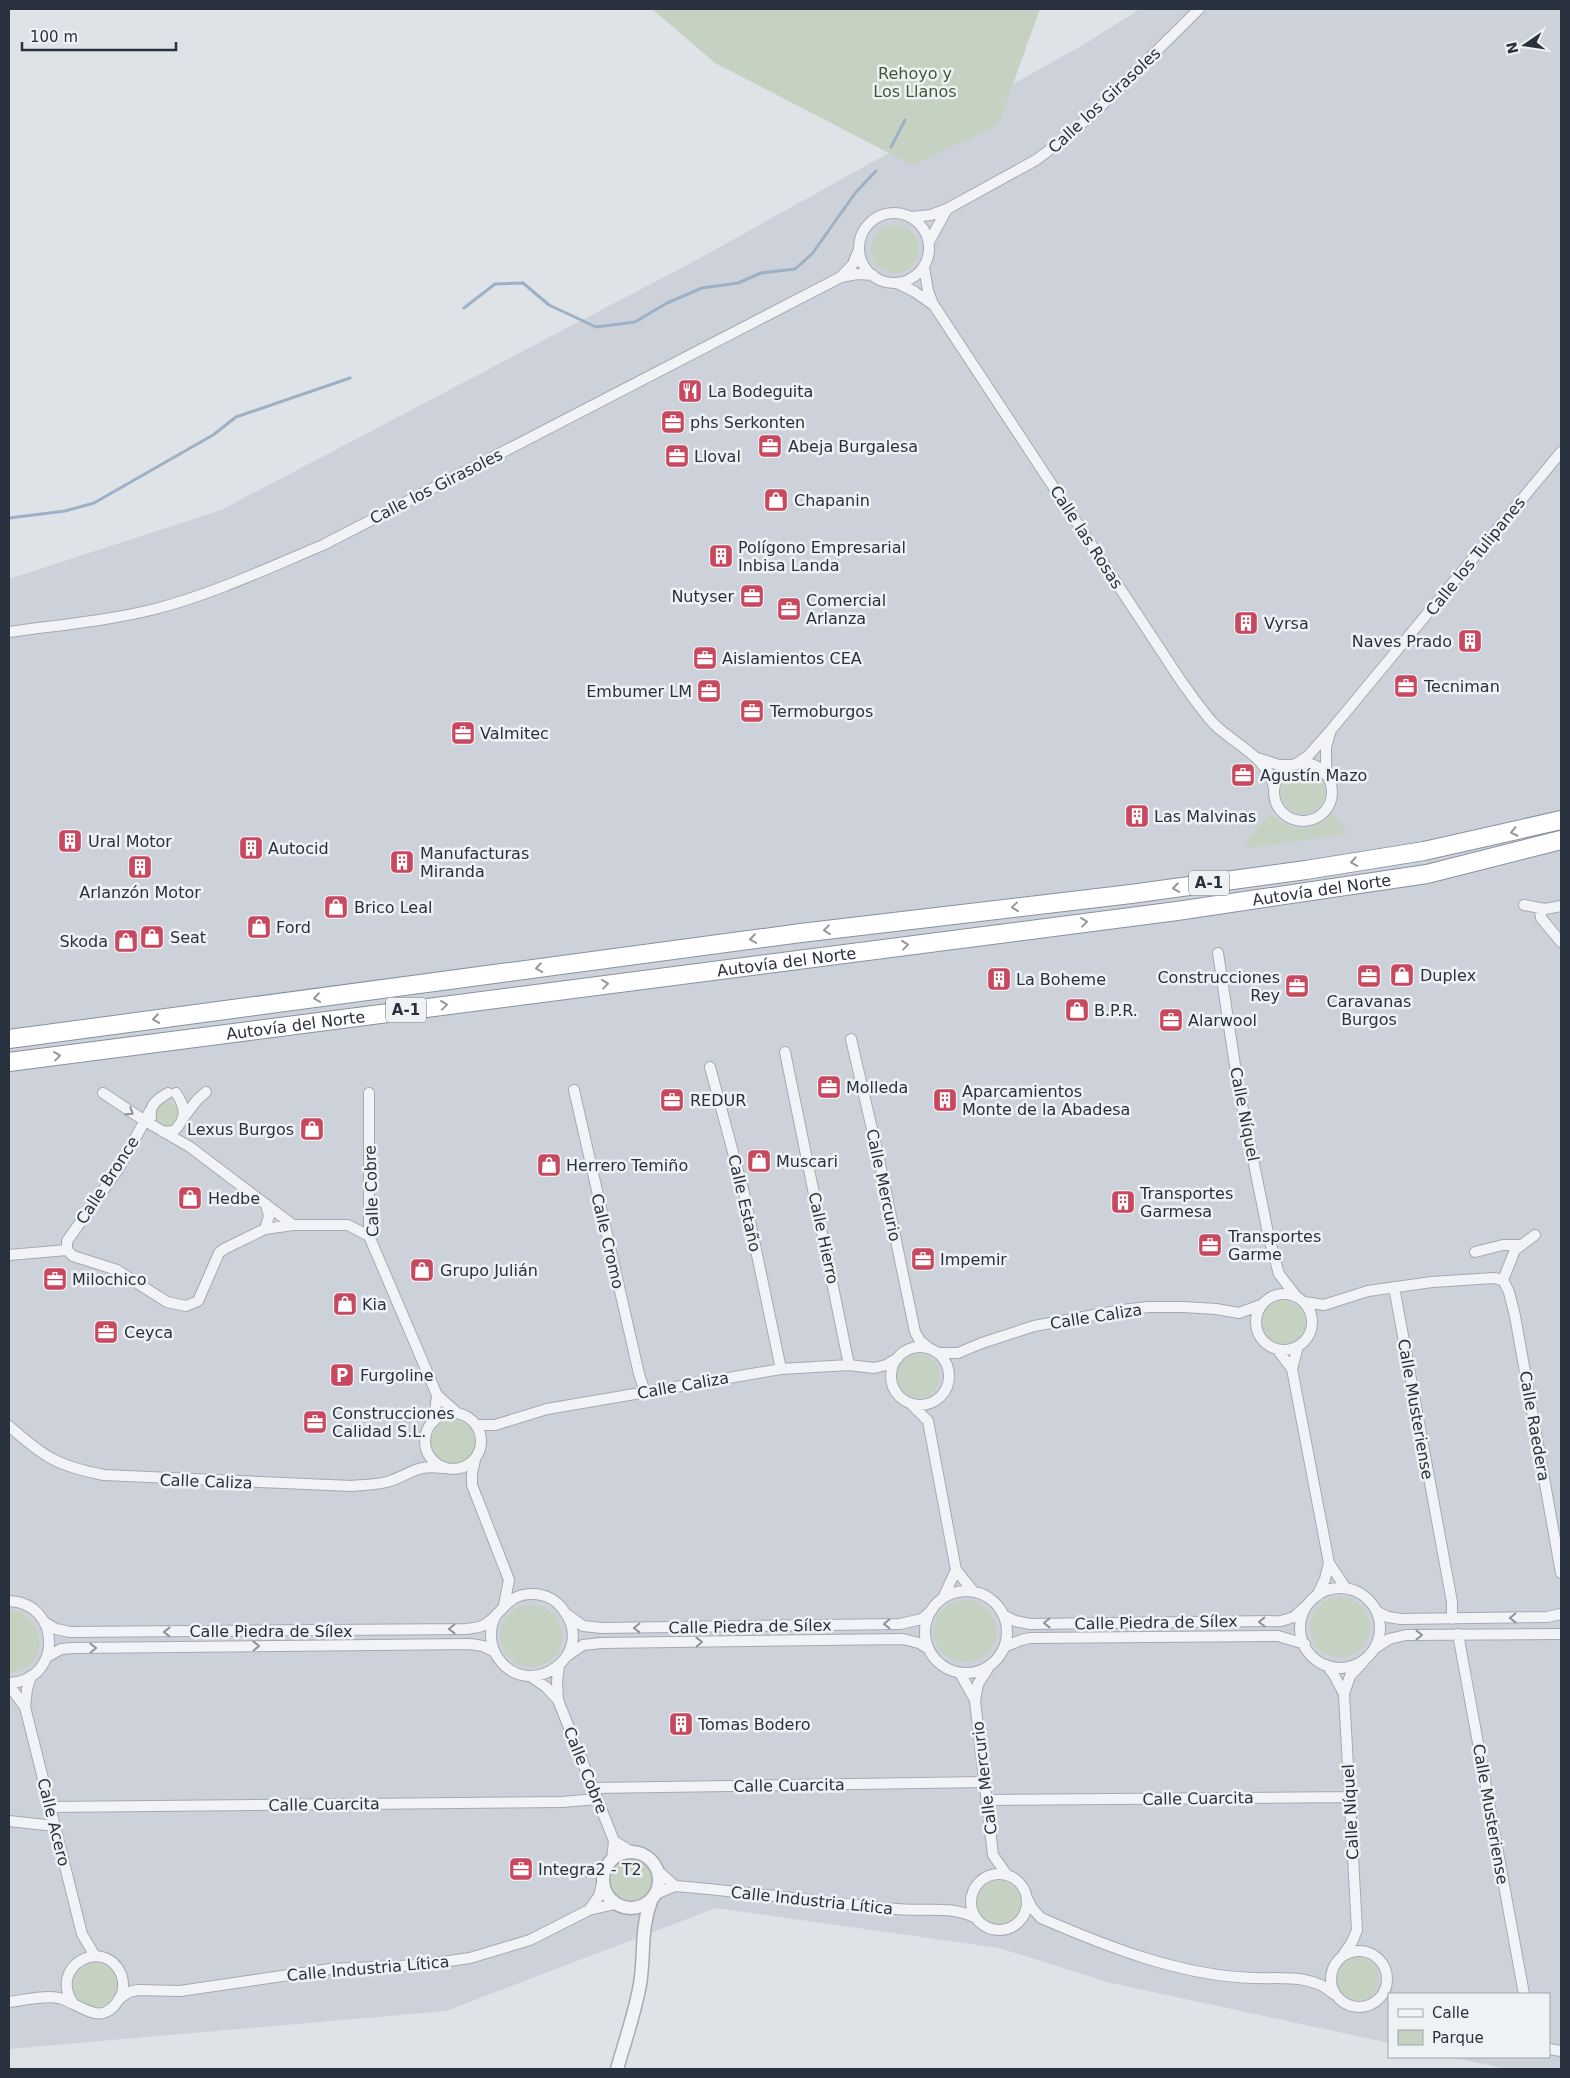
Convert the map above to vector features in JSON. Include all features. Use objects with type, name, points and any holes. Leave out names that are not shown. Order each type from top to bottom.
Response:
[{"type":"highway","name":"Autovía del Norte","points":[[9,1039],[854,926],[1122,895],[1306,870],[1424,851],[1561,820]]},
{"type":"highway","name":"Autovía del Norte","points":[[9,1062],[1177,911],[1427,874],[1561,840]]},
{"type":"highway","points":[[1427,874],[1508,864],[1561,852]]},
{"type":"street","name":"Calle los Girasoles","points":[[912,217],[930,215],[947,209],[1051,150],[1097,110],[1199,9]]},
{"type":"street","points":[[929,242],[947,209]]},
{"type":"street","points":[[894,213],[912,217],[920,224],[929,242],[929,250],[924,267],[912,278],[897,282],[880,280],[863,264],[860,249],[861,238],[873,220],[883,215],[894,213]]},
{"type":"street","name":"Calle los Girasoles","points":[[841,277],[853,264],[860,249]]},
{"type":"street","name":"Calle las Rosas","points":[[924,267],[928,291],[933,304],[1198,705],[1214,724],[1254,756],[1272,777],[1274,788]]},
{"type":"street","name":"Calle los Girasoles","points":[[9,632],[104,619],[156,608],[235,582],[323,545],[841,277],[857,274],[873,275]]},
{"type":"street","name":"Calle las Rosas","points":[[897,282],[933,304]]},
{"type":"street","name":"Calle los Tulipanes","points":[[1294,765],[1308,756],[1331,730],[1561,452]]},
{"type":"street","name":"Calle los Tulipanes","points":[[1326,775],[1326,747],[1331,730]]},
{"type":"street","name":"Calle las Rosas","points":[[1254,756],[1279,765],[1294,765]]},
{"type":"street","points":[[1294,765],[1312,765],[1326,775],[1332,789],[1328,806],[1322,814],[1314,819],[1294,820],[1278,808],[1274,788],[1277,778],[1284,771],[1294,765]]},
{"type":"street","points":[[1524,905],[1540,908],[1561,906]]},
{"type":"street","points":[[1540,908],[1541,918],[1561,942]]},
{"type":"street","name":"Calle Níquel","points":[[1218,953],[1238,1085],[1269,1238],[1279,1274],[1300,1299]]},
{"type":"street","name":"Calle Mercurio","points":[[851,1039],[879,1159],[915,1332],[920,1341],[934,1351]]},
{"type":"street","name":"Calle Hierro","points":[[785,1052],[849,1366]]},
{"type":"street","name":"Calle Estaño","points":[[710,1067],[744,1194],[781,1369]]},
{"type":"street","name":"Calle Cromo","points":[[574,1090],[639,1374],[645,1392]]},
{"type":"street","points":[[160,1130],[174,1131],[197,1100],[206,1092]]},
{"type":"street","name":"Calle Bronce","points":[[67,1250],[67,1241],[119,1168],[156,1100],[172,1093],[184,1106],[183,1121]]},
{"type":"street","name":"Calle Cobre","points":[[369,1093],[369,1236],[437,1395],[457,1413]]},
{"type":"street","points":[[103,1094],[190,1147],[293,1225]]},
{"type":"street","name":"Calle Bronce","points":[[150,1111],[151,1119],[160,1130]]},
{"type":"street","points":[[183,1121],[182,1135],[190,1147]]},
{"type":"street","points":[[265,1229],[269,1216],[266,1204]]},
{"type":"street","points":[[9,1255],[67,1250],[73,1256],[117,1270],[168,1302],[186,1306],[198,1301],[219,1253],[265,1229],[293,1225],[348,1225],[369,1236]]},
{"type":"street","points":[[1262,1303],[1278,1294],[1288,1294],[1324,1305],[1366,1291],[1394,1287],[1476,1279],[1502,1280],[1516,1250],[1535,1235]]},
{"type":"street","points":[[1475,1252],[1503,1245],[1521,1245]]},
{"type":"street","points":[[1257,1332],[1256,1318],[1262,1303],[1275,1288],[1279,1274]]},
{"type":"street","name":"Calle Raedera","points":[[1502,1280],[1509,1292],[1515,1316],[1561,1574]]},
{"type":"street","name":"Calle Musteriense","points":[[1394,1287],[1452,1602],[1452,1619]]},
{"type":"street","points":[[1300,1299],[1310,1312],[1312,1324]]},
{"type":"street","name":"Calle Caliza","points":[[934,1351],[958,1353],[1034,1326],[1122,1310],[1148,1307],[1183,1307],[1216,1309],[1239,1313],[1262,1303]]},
{"type":"street","points":[[1276,1349],[1287,1350],[1298,1346],[1306,1339],[1312,1324],[1324,1305]]},
{"type":"street","points":[[1239,1313],[1265,1343],[1276,1349],[1292,1369]]},
{"type":"street","points":[[893,1386],[892,1368],[915,1332]]},
{"type":"street","points":[[1298,1346],[1292,1369],[1329,1563],[1345,1587]]},
{"type":"street","points":[[900,1356],[915,1347],[934,1351],[945,1361],[949,1378]]},
{"type":"street","points":[[911,1404],[924,1405],[936,1400],[944,1393],[958,1353]]},
{"type":"street","name":"Calle Caliza","points":[[476,1426],[495,1425],[547,1409],[781,1369],[849,1366],[874,1368],[900,1356]]},
{"type":"street","points":[[874,1368],[885,1376],[900,1397],[911,1404],[928,1422]]},
{"type":"street","name":"Calle Cobre","points":[[434,1421],[437,1395]]},
{"type":"street","points":[[936,1400],[928,1422],[956,1570],[974,1592]]},
{"type":"street","points":[[416,1468],[425,1445],[426,1432],[434,1421],[442,1415],[457,1413],[470,1418],[480,1431],[481,1444]]},
{"type":"street","points":[[495,1425],[481,1444],[472,1473],[472,1485],[510,1580],[504,1605]]},
{"type":"street","name":"Calle Caliza","points":[[9,1426],[28,1444],[56,1462],[70,1468],[104,1475],[352,1486],[388,1482],[416,1468],[430,1466],[448,1469]]},
{"type":"street","points":[[425,1445],[430,1458],[463,1476],[472,1485]]},
{"type":"street","points":[[448,1469],[468,1466],[476,1459]]},
{"type":"street","points":[[1317,1596],[1325,1579],[1329,1563]]},
{"type":"street","points":[[944,1598],[963,1591],[974,1592],[986,1596],[996,1604],[1004,1615],[1007,1625],[1007,1636],[1004,1647],[999,1657],[990,1666],[981,1670],[960,1672],[942,1665],[930,1649],[926,1636],[927,1622],[932,1610],[944,1598],[956,1570]]},
{"type":"street","points":[[510,1580],[532,1594],[553,1600],[568,1615],[572,1630],[573,1639],[567,1657],[559,1666],[547,1673],[530,1676],[519,1674],[501,1662],[495,1652],[491,1637],[492,1623],[504,1605],[518,1596],[532,1594]]},
{"type":"street","points":[[1374,1649],[1380,1634],[1379,1618],[1371,1602],[1361,1594],[1345,1587],[1331,1588],[1317,1596],[1306,1606],[1300,1620],[1301,1636],[1308,1651],[1319,1662],[1333,1668],[1349,1667],[1364,1661],[1374,1649],[1388,1639],[1406,1634],[1561,1634]]},
{"type":"street","name":"Calle Piedra de Sílex","points":[[10,1600],[30,1607],[44,1622],[56,1629],[70,1632],[467,1629],[482,1626],[496,1615]]},
{"type":"street","name":"Calle Piedra de Sílex","points":[[1004,1615],[1015,1621],[1030,1624],[1281,1621],[1294,1617],[1306,1606]]},
{"type":"street","name":"Calle Piedra de Sílex","points":[[568,1615],[583,1626],[622,1628],[900,1624],[922,1619],[932,1610]]},
{"type":"street","points":[[1376,1611],[1388,1617],[1401,1620],[1547,1617],[1561,1614]]},
{"type":"street","points":[[9,1684],[31,1676],[41,1668],[47,1657],[49,1636],[44,1622]]},
{"type":"street","name":"Calle Musteriense","points":[[1458,1634],[1524,1993]]},
{"type":"street","name":"Calle Piedra de Sílex","points":[[1004,1647],[1030,1638],[1278,1636],[1305,1644]]},
{"type":"street","name":"Calle Piedra de Sílex","points":[[567,1657],[583,1645],[601,1643],[902,1639],[919,1643],[930,1649]]},
{"type":"street","name":"Calle Piedra de Sílex","points":[[47,1657],[61,1649],[73,1648],[470,1644],[483,1646],[495,1652]]},
{"type":"street","name":"Calle Níquel","points":[[1364,1661],[1350,1676],[1344,1694],[1357,1931],[1367,1952]]},
{"type":"street","name":"Calle Níquel","points":[[1326,1665],[1334,1675],[1344,1694]]},
{"type":"street","name":"Calle Cobre","points":[[559,1666],[557,1681],[558,1700],[614,1841],[612,1860]]},
{"type":"street","name":"Calle Mercurio","points":[[983,1878],[990,1867],[993,1855],[975,1701],[978,1684],[990,1666]]},
{"type":"street","name":"Calle Mercurio","points":[[960,1672],[975,1701]]},
{"type":"street","name":"Calle Acero","points":[[25,1707],[31,1676]]},
{"type":"street","name":"Calle Cobre","points":[[530,1676],[546,1686],[558,1700]]},
{"type":"street","name":"Calle Acero","points":[[9,1684],[25,1707],[84,1938],[95,1956]]},
{"type":"street","name":"Calle Cuarcita","points":[[593,1788],[984,1782]]},
{"type":"street","name":"Calle Cuarcita","points":[[986,1800],[1349,1797]]},
{"type":"street","name":"Calle Cuarcita","points":[[50,1807],[562,1802],[597,1799]]},
{"type":"street","points":[[9,1821],[55,1826]]},
{"type":"street","points":[[614,1841],[632,1852],[648,1857],[658,1870],[675,1886]]},
{"type":"street","points":[[589,1910],[599,1896],[606,1868],[612,1860],[622,1854],[632,1852]]},
{"type":"street","name":"Calle Mercurio","points":[[993,1855],[1007,1875]]},
{"type":"street","points":[[617,2069],[636,2005],[640,1982],[644,1918],[659,1883],[658,1870]]},
{"type":"street","points":[[1041,1918],[1018,1923],[1007,1929],[996,1930],[982,1926],[974,1917],[970,1906],[972,1894],[983,1878],[993,1874],[1007,1875],[1019,1882],[1032,1908],[1041,1918],[1127,1952],[1201,1973],[1250,1978],[1310,1979],[1324,1974],[1343,1955],[1357,1931]]},
{"type":"street","points":[[603,1880],[605,1891],[615,1904],[631,1909],[640,1907],[654,1897]]},
{"type":"street","name":"Calle Industria Lítica","points":[[654,1897],[675,1886],[906,1910],[949,1909],[961,1911],[974,1917]]},
{"type":"street","points":[[949,1909],[963,1903],[972,1894]]},
{"type":"street","points":[[1018,1923],[1025,1912],[1027,1898]]},
{"type":"street","name":"Calle Industria Lítica","points":[[120,1998],[129,1992],[138,1990],[180,1991],[330,1969],[421,1965],[470,1958],[530,1940],[589,1910],[615,1904]]},
{"type":"street","points":[[631,1909],[638,1923],[643,1941]]},
{"type":"street","name":"Calle Acero","points":[[79,1961],[84,1938]]},
{"type":"street","points":[[1343,1955],[1353,1951],[1367,1952],[1375,1956],[1382,1963],[1392,1993]]},
{"type":"street","points":[[73,2003],[67,1990],[70,1972],[79,1961],[95,1956],[111,1962],[131,1986],[138,1990]]},
{"type":"street","points":[[1333,1966],[1330,1978],[1334,1994]]},
{"type":"street","points":[[9,2002],[46,1997],[73,2003],[84,2011],[99,2013],[110,2009],[120,1998],[123,1987],[121,1975]]},
{"type":"street","points":[[1310,1979],[1325,1985],[1348,2005],[1358,2007],[1388,2002]]},
{"type":"street","points":[[46,1997],[67,1981]]},
{"type":"street","points":[[1367,2006],[1381,1996],[1387,1981]]},
{"type":"shaded area","points":[[1140,9],[1561,9],[1561,2069],[1507,2069],[1455,2058],[1550,2058],[1550,1993],[1388,1993],[1388,2043],[1111,1983],[999,1948],[716,1908],[446,2011],[9,2049],[9,579],[221,510],[702,257],[1083,45]]},
{"type":"green space","name":"Rehoyo y Los Llanos","points":[[652,9],[1040,9],[998,125],[912,165],[715,63]]},
{"type":"green space","points":[[890,225],[900,225],[912,232],[919,244],[919,254],[912,266],[900,273],[890,273],[882,269],[875,262],[871,254],[871,244],[875,236],[882,229]]},
{"type":"green space","points":[[1303,770],[1315,774],[1321,780],[1325,792],[1321,804],[1315,810],[1303,814],[1291,810],[1285,804],[1281,792],[1285,780],[1291,774]]},
{"type":"green space","points":[[1332,813],[1348,833],[1250,848],[1247,845],[1249,837],[1270,814],[1286,825],[1305,828],[1317,825]]},
{"type":"green space","points":[[162,1102],[172,1102],[179,1109],[179,1119],[172,1126],[162,1126],[155,1119],[155,1109]]},
{"type":"green space","points":[[1279,1301],[1287,1301],[1299,1307],[1305,1323],[1299,1339],[1287,1345],[1279,1345],[1267,1339],[1261,1327],[1261,1319],[1267,1307]]},
{"type":"green space","points":[[918,1354],[930,1358],[936,1364],[940,1376],[936,1388],[930,1394],[918,1398],[906,1394],[900,1388],[896,1376],[900,1364],[906,1358]]},
{"type":"green space","points":[[449,1420],[457,1420],[469,1426],[475,1442],[469,1458],[457,1464],[449,1464],[437,1458],[431,1446],[431,1438],[437,1426]]},
{"type":"green space","points":[[1334,1597],[1346,1597],[1357,1602],[1365,1610],[1370,1621],[1368,1639],[1357,1652],[1346,1657],[1334,1657],[1323,1652],[1315,1644],[1310,1633],[1310,1621],[1315,1610],[1323,1602]]},
{"type":"green space","points":[[959,1600],[971,1600],[987,1609],[994,1619],[996,1631],[994,1643],[987,1653],[971,1662],[959,1662],[948,1657],[939,1648],[934,1637],[934,1625],[939,1614],[948,1605]]},
{"type":"green space","points":[[525,1605],[537,1605],[553,1614],[560,1624],[562,1636],[560,1648],[553,1658],[537,1667],[525,1667],[514,1662],[505,1653],[500,1642],[500,1630],[505,1619],[514,1610]]},
{"type":"green space","points":[[9,1609],[23,1614],[32,1622],[38,1632],[39,1643],[37,1654],[31,1663],[22,1670],[9,1672]]},
{"type":"green space","points":[[630,1858],[642,1862],[648,1868],[652,1880],[648,1892],[642,1898],[630,1902],[618,1898],[612,1892],[608,1880],[612,1868],[618,1862]]},
{"type":"green space","points":[[994,1881],[1002,1881],[1014,1887],[1020,1903],[1014,1919],[1002,1925],[994,1925],[982,1919],[976,1907],[976,1899],[982,1887]]},
{"type":"green space","points":[[1353,1957],[1361,1957],[1373,1963],[1379,1979],[1373,1995],[1361,2001],[1353,2001],[1341,1995],[1335,1983],[1335,1975],[1341,1963]]},
{"type":"green space","points":[[99,1963],[111,1969],[116,1976],[116,1994],[111,2001],[104,2006],[91,2007],[83,2004],[76,1997],[73,1981],[76,1973],[83,1966]]},
{"type":"waterway","points":[[891,147],[905,120]]},
{"type":"waterway","points":[[464,308],[495,284],[523,283],[549,305],[596,327],[635,322],[667,303],[702,288],[738,283],[761,273],[795,269],[812,254],[856,192],[876,171]]},
{"type":"waterway","points":[[9,518],[65,511],[94,503],[213,435],[236,417],[350,378]]},
{"type":"place","name":"La Bodeguita","points":[[690,391]]},
{"type":"place","name":"phs Serkonten","points":[[673,422]]},
{"type":"place","name":"Abeja Burgalesa","points":[[770,446]]},
{"type":"place","name":"Lloval","points":[[677,456]]},
{"type":"place","name":"Chapanin","points":[[776,500]]},
{"type":"place","name":"Polígono Empresarial Inbisa Landa","points":[[721,556]]},
{"type":"place","name":"Nutyser","points":[[752,596]]},
{"type":"place","name":"Comercial Arlanza","points":[[789,609]]},
{"type":"place","name":"Vyrsa","points":[[1246,623]]},
{"type":"place","name":"Naves Prado","points":[[1470,641]]},
{"type":"place","name":"Aislamientos CEA","points":[[705,658]]},
{"type":"place","name":"Tecniman","points":[[1406,686]]},
{"type":"place","name":"Embumer LM","points":[[709,691]]},
{"type":"place","name":"Termoburgos","points":[[752,711]]},
{"type":"place","name":"Valmitec","points":[[463,733]]},
{"type":"place","name":"Agustín Mazo","points":[[1243,775]]},
{"type":"place","name":"Las Malvinas","points":[[1137,816]]},
{"type":"place","name":"Ural Motor","points":[[70,841]]},
{"type":"place","name":"Autocid","points":[[251,848]]},
{"type":"place","name":"Manufacturas Miranda","points":[[402,862]]},
{"type":"place","name":"Arlanzón Motor","points":[[140,867]]},
{"type":"place","name":"Brico Leal","points":[[336,907]]},
{"type":"place","name":"Ford","points":[[259,927]]},
{"type":"place","name":"Seat","points":[[152,937]]},
{"type":"place","name":"Skoda","points":[[126,941]]},
{"type":"place","name":"Duplex","points":[[1402,975]]},
{"type":"place","name":"Caravanas Burgos","points":[[1369,976]]},
{"type":"place","name":"La Boheme","points":[[999,979]]},
{"type":"place","name":"Construcciones Rey","points":[[1297,986]]},
{"type":"place","name":"B.P.R.","points":[[1077,1010]]},
{"type":"place","name":"Alarwool","points":[[1171,1020]]},
{"type":"place","name":"Molleda","points":[[829,1087]]},
{"type":"place","name":"REDUR","points":[[672,1100]]},
{"type":"place","name":"Aparcamientos Monte de la Abadesa","points":[[945,1100]]},
{"type":"place","name":"Lexus Burgos","points":[[312,1129]]},
{"type":"place","name":"Muscari","points":[[759,1161]]},
{"type":"place","name":"Herrero Temiño","points":[[549,1165]]},
{"type":"place","name":"Hedbe","points":[[190,1198]]},
{"type":"place","name":"Transportes Garmesa","points":[[1123,1202]]},
{"type":"place","name":"Transportes Garme","points":[[1210,1245]]},
{"type":"place","name":"Impemir","points":[[923,1259]]},
{"type":"place","name":"Grupo Julián","points":[[422,1270]]},
{"type":"place","name":"Milochico","points":[[55,1279]]},
{"type":"place","name":"Kia","points":[[345,1304]]},
{"type":"place","name":"Ceyca","points":[[106,1332]]},
{"type":"place","name":"Furgoline","points":[[342,1375]]},
{"type":"place","name":"Construcciones Calidad S.L.","points":[[315,1422]]},
{"type":"place","name":"Tomas Bodero","points":[[681,1724]]},
{"type":"place","name":"Integra2 - T2","points":[[521,1869]]}]
